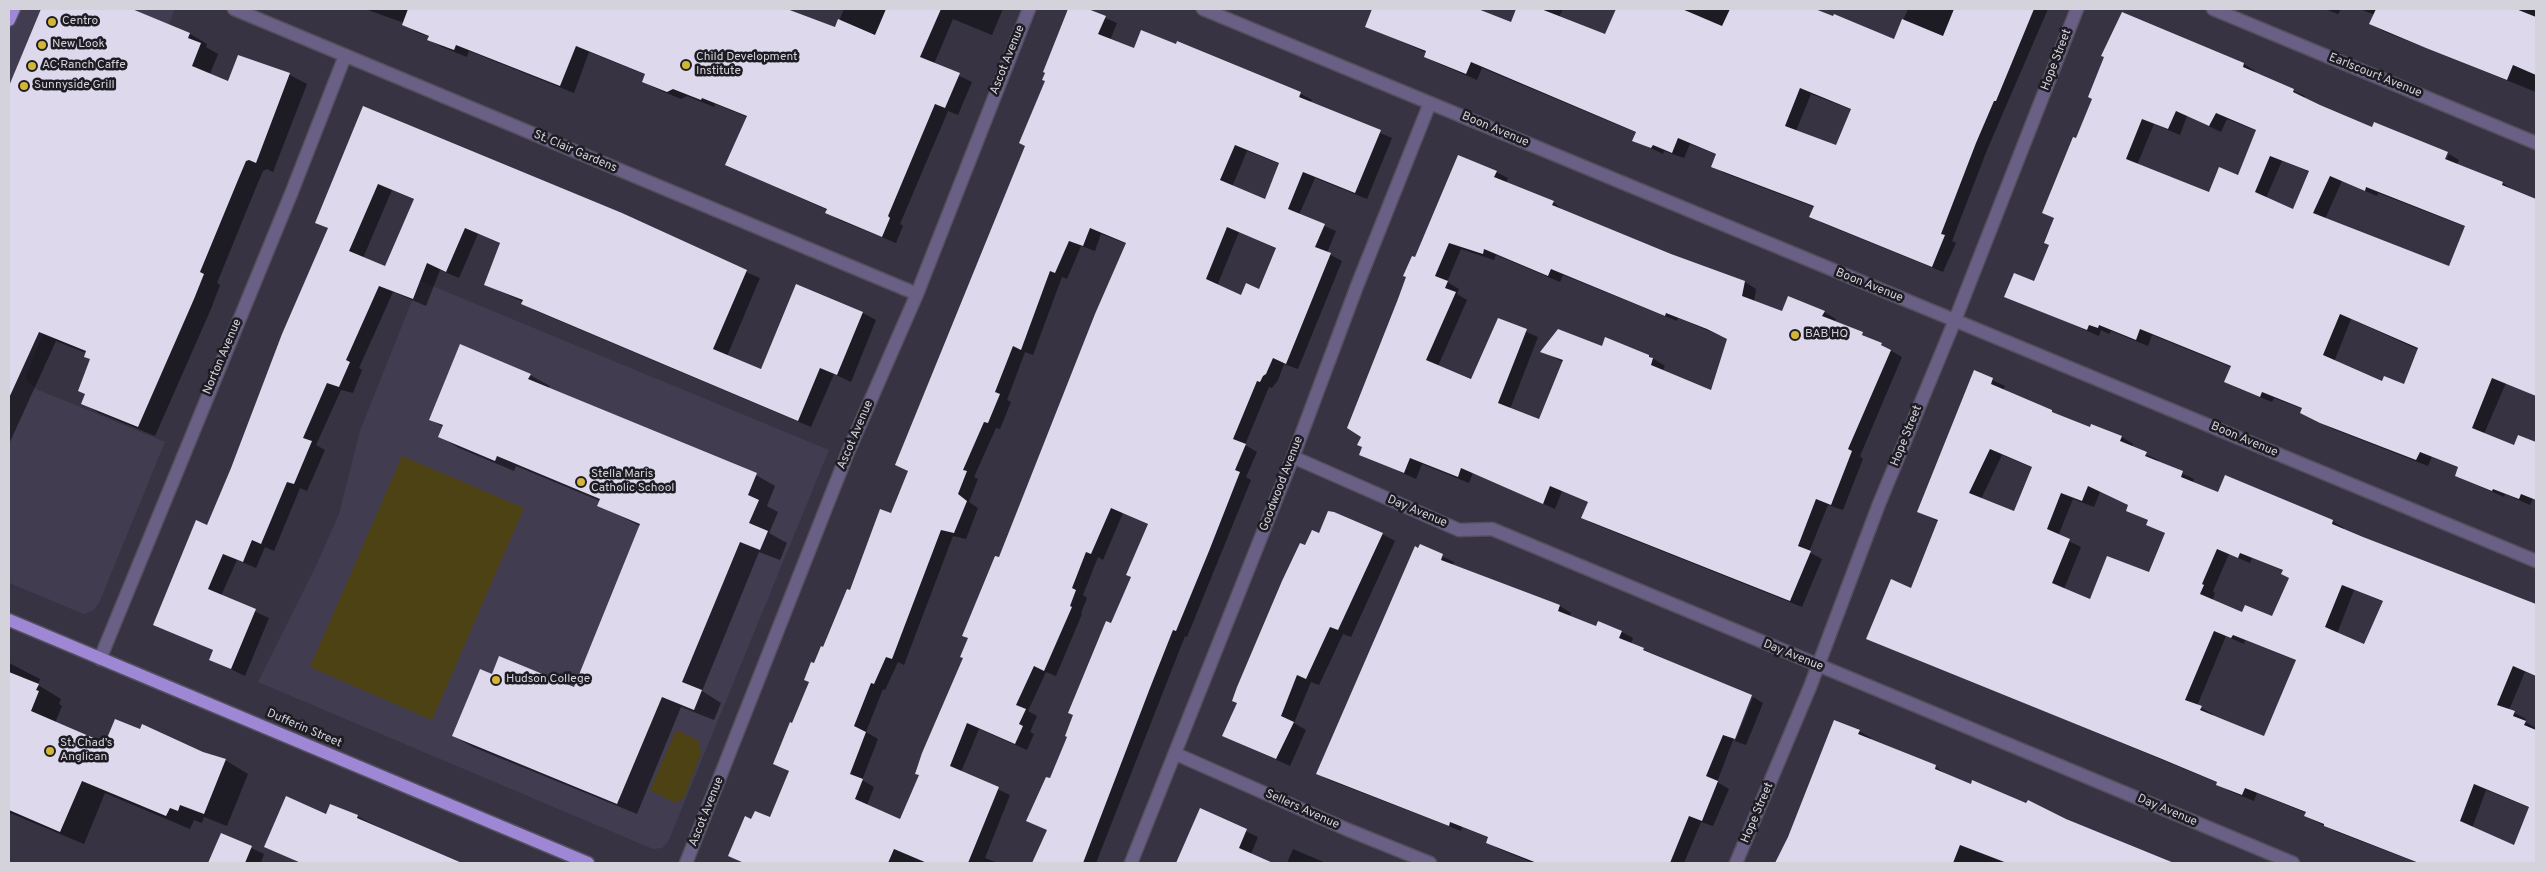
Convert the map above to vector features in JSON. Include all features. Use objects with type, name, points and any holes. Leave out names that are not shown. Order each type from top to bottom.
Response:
[{"type":"main road","points":[[9,20],[14,9]]},
{"type":"main road","name":"Dufferin Street","points":[[9,620],[588,863]]},
{"type":"street","name":"St. Clair Gardens","points":[[234,9],[917,294]]},
{"type":"street","name":"Ascot Avenue","points":[[686,863],[848,452],[917,294],[1029,9]]},
{"type":"street","name":"Boon Avenue","points":[[1203,9],[2536,561]]},
{"type":"street","name":"Hope Street","points":[[1736,863],[1806,695],[2077,9]]},
{"type":"street","name":"Earlscourt Avenue","points":[[2213,9],[2536,143]]},
{"type":"street","name":"Norton Avenue","points":[[100,659],[292,194],[345,56]]},
{"type":"street","name":"Goodwood Avenue","points":[[1131,863],[1293,458],[1357,286],[1430,103]]},
{"type":"street","name":"Day Avenue","points":[[1293,458],[1459,530],[1492,529],[1816,666],[2293,863]]},
{"type":"street","name":"Sellers Avenue","points":[[1176,754],[1346,829],[1430,863]]},
{"type":"shaded area","points":[[9,9],[175,9],[25,378],[36,389],[165,442],[99,603],[94,610],[84,614],[9,583]]},
{"type":"shaded area","points":[[420,281],[829,450],[668,842],[662,848],[653,849],[258,682],[315,568],[339,514],[360,431]]},
{"type":"shaded area","points":[[402,456],[524,508],[432,720],[310,667]]},
{"type":"shaded area","points":[[676,730],[698,740],[701,753],[684,798],[675,803],[650,790]]},
{"type":"building","points":[[41,9],[132,9],[190,33],[188,38],[201,43],[192,66],[228,81],[238,55],[290,73],[256,163],[249,160],[246,161],[200,272],[204,274],[194,299],[138,427],[81,404],[85,394],[78,391],[90,359],[84,357],[86,351],[39,332],[9,398],[9,86]]},
{"type":"building","points":[[408,9],[787,9],[835,27],[838,19],[875,35],[886,9],[941,9],[920,57],[960,73],[945,108],[935,104],[888,216],[890,218],[882,237],[825,213],[827,209],[725,165],[747,116],[702,98],[701,100],[673,89],[667,92],[642,82],[645,74],[576,46],[560,86],[456,45],[454,50],[427,40],[429,36],[402,25]]},
{"type":"building","points":[[1068,9],[1088,9],[1106,16],[1098,34],[1134,48],[1141,30],[1176,44],[1177,41],[1301,92],[1299,97],[1381,130],[1355,193],[1303,172],[1288,209],[1325,224],[1315,247],[1331,253],[1286,364],[1273,358],[1266,374],[1260,382],[1257,381],[1233,439],[1246,444],[1235,470],[1240,472],[1176,631],[1173,630],[1083,863],[1032,863],[1047,830],[1026,821],[1046,777],[1050,778],[1067,737],[1065,736],[1073,715],[1068,713],[1106,621],[1111,623],[1131,577],[1126,575],[1148,524],[1111,508],[1091,554],[1086,552],[1072,588],[1076,590],[1070,606],[1072,607],[1044,671],[1034,666],[1016,705],[1026,709],[1019,724],[1023,726],[1015,744],[967,723],[950,766],[999,787],[968,863],[927,863],[894,849],[888,863],[744,863],[728,856],[745,816],[751,819],[755,811],[770,817],[789,771],[773,764],[809,682],[804,680],[811,662],[814,663],[821,646],[823,647],[847,589],[850,590],[880,509],[891,513],[908,471],[895,465],[1025,146],[1019,143],[1045,81],[1042,80],[1045,73],[1043,72]],"holes":[[[1235,145],[1279,163],[1265,199],[1220,180]],[[1227,227],[1276,248],[1259,289],[1246,283],[1241,295],[1206,279]],[[1090,228],[1126,243],[1095,314],[999,557],[995,556],[962,636],[968,638],[960,657],[963,658],[922,753],[915,774],[919,775],[900,819],[855,799],[863,779],[850,774],[866,732],[854,726],[871,683],[874,684],[886,657],[892,659],[941,530],[954,533],[967,501],[958,494],[967,471],[963,470],[984,422],[988,423],[1000,394],[995,392],[1013,346],[1021,350],[1050,271],[1055,273],[1069,241],[1083,246]]]},
{"type":"building","points":[[1372,9],[1478,9],[1511,22],[1516,9],[1541,9],[1605,34],[1616,9],[1682,9],[1722,26],[1730,9],[1815,9],[1833,16],[1834,14],[1894,39],[1902,19],[1943,36],[1954,9],[2034,9],[1996,101],[1994,101],[1976,143],[1941,234],[1945,235],[1932,267],[1809,217],[1814,206],[1711,167],[1716,154],[1678,138],[1672,153],[1653,145],[1651,148],[1632,141],[1636,132],[1471,62],[1466,74],[1424,57],[1426,51],[1365,27]],"holes":[[[1800,88],[1851,109],[1836,145],[1785,126]]]},
{"type":"building","points":[[2376,9],[2516,9],[2536,17],[2536,75],[2513,65],[2507,80],[2426,48],[2369,24]]},
{"type":"building","points":[[2122,12],[2244,63],[2243,67],[2294,89],[2293,92],[2320,105],[2372,127],[2374,122],[2448,152],[2445,159],[2503,182],[2502,185],[2536,199],[2536,396],[2492,378],[2472,428],[2514,445],[2518,435],[2536,442],[2536,500],[2521,494],[2519,499],[2493,489],[2492,491],[2455,476],[2458,467],[2420,452],[2416,460],[2320,423],[2300,413],[2302,408],[2262,392],[2260,397],[2224,382],[2231,366],[2140,329],[2136,340],[2099,325],[2098,328],[2089,325],[2087,330],[2004,297],[2014,273],[2034,281],[2049,245],[2044,243],[2054,218],[2042,213],[2073,137],[2076,138],[2092,99],[2088,97],[2104,57],[2101,56]],"holes":[[[2176,111],[2209,126],[2216,113],[2256,130],[2238,175],[2219,167],[2209,192],[2126,159],[2142,119],[2168,129]],[[2270,156],[2309,171],[2293,209],[2255,192]],[[2330,176],[2365,191],[2366,187],[2465,226],[2449,266],[2313,213]],[[2340,314],[2418,348],[2404,384],[2384,376],[2382,381],[2323,355]]]},
{"type":"building","points":[[363,106],[622,213],[747,270],[713,349],[761,369],[796,284],[863,312],[837,375],[820,368],[798,421],[521,304],[523,300],[484,285],[500,243],[465,228],[446,272],[427,263],[413,299],[379,286],[346,360],[350,362],[339,387],[327,383],[303,438],[312,441],[294,484],[287,482],[261,544],[252,540],[243,562],[223,554],[208,589],[256,609],[231,669],[209,660],[213,650],[153,625],[196,520],[207,525],[231,468],[282,334],[328,228],[315,223]],"holes":[[[378,184],[414,199],[385,266],[349,251]]]},
{"type":"building","points":[[1458,155],[1497,171],[1494,177],[1554,201],[1552,205],[1671,254],[1745,281],[1742,296],[1782,311],[1788,296],[1825,311],[1822,316],[1863,332],[1862,335],[1882,343],[1881,345],[1891,350],[1848,449],[1852,451],[1831,505],[1816,499],[1798,546],[1811,551],[1790,601],[1581,518],[1588,502],[1550,486],[1543,504],[1461,468],[1458,477],[1410,458],[1404,473],[1359,455],[1362,447],[1357,445],[1361,437],[1347,428],[1398,299],[1406,277],[1403,276],[1412,256],[1415,257]],"holes":[[[1449,243],[1483,254],[1484,249],[1548,276],[1551,269],[1665,316],[1666,313],[1707,329],[1727,339],[1711,390],[1651,365],[1653,358],[1649,357],[1649,355],[1605,337],[1602,346],[1558,329],[1540,352],[1563,360],[1539,419],[1498,403],[1527,329],[1498,318],[1471,379],[1426,360],[1456,292],[1445,288],[1448,281],[1435,276]]]},
{"type":"building","points":[[460,344],[531,374],[528,379],[757,473],[748,495],[759,500],[749,523],[768,531],[760,550],[740,542],[682,682],[702,690],[694,710],[662,697],[617,804],[452,736],[480,669],[492,674],[499,656],[574,687],[640,524],[597,506],[600,499],[497,456],[495,461],[438,437],[443,425],[429,420]]},
{"type":"building","points":[[1974,370],[1993,378],[1991,384],[2052,410],[2052,412],[2090,427],[2091,424],[2122,436],[2120,441],[2147,452],[2145,456],[2183,471],[2181,477],[2218,492],[2225,475],[2333,520],[2332,524],[2363,537],[2536,604],[2536,676],[2513,666],[2497,705],[2515,711],[2513,716],[2526,721],[2524,725],[2536,730],[2536,863],[2419,863],[2324,826],[2324,824],[2304,816],[2306,812],[2245,788],[2242,795],[2216,785],[2217,782],[2162,759],[1866,639],[1891,579],[1911,588],[1938,520],[1917,512]],"holes":[[[1990,449],[2032,467],[2014,511],[1969,493]],[[2088,486],[2128,505],[2126,511],[2148,520],[2146,525],[2165,533],[2149,572],[2107,556],[2090,599],[2052,583],[2070,539],[2047,529],[2061,493],[2082,501]],[[2217,549],[2238,558],[2240,553],[2283,570],[2281,574],[2289,578],[2272,616],[2245,605],[2242,612],[2200,594],[2204,585],[2202,584]],[[2342,585],[2383,601],[2364,644],[2325,627]],[[2214,631],[2231,638],[2233,635],[2296,660],[2264,736],[2200,710],[2202,706],[2185,700]],[[2474,784],[2529,807],[2514,845],[2460,821]]]},
{"type":"building","points":[[1328,511],[1383,533],[1338,630],[1330,627],[1306,679],[1297,675],[1281,716],[1294,722],[1276,759],[1222,736],[1237,703],[1232,701],[1237,687],[1282,581],[1300,543],[1305,545],[1312,530],[1319,533]]},
{"type":"building","points":[[1420,544],[1443,554],[1441,560],[1560,605],[1558,611],[1596,626],[1598,621],[1622,631],[1619,638],[1644,648],[1643,650],[1752,695],[1735,739],[1723,735],[1706,776],[1718,781],[1702,821],[1689,816],[1670,863],[1537,863],[1486,843],[1488,837],[1450,822],[1449,826],[1316,774],[1415,546],[1418,548]]},
{"type":"building","points":[[9,672],[39,684],[36,690],[39,691],[31,711],[105,743],[115,719],[140,729],[142,724],[203,752],[226,759],[204,814],[180,805],[178,811],[170,808],[166,816],[82,781],[60,832],[9,810]]},
{"type":"building","points":[[1834,720],[1860,730],[1858,734],[1936,765],[1935,769],[1971,784],[1972,780],[2026,803],[2028,800],[2066,819],[2174,863],[2007,863],[1960,845],[1953,863],[1775,863],[1788,837]]},
{"type":"building","points":[[286,796],[326,814],[330,804],[358,815],[357,818],[462,863],[301,863],[264,847]]},
{"type":"building","points":[[1200,808],[1247,829],[1239,848],[1273,863],[1176,863]]},
{"type":"building","points":[[221,833],[252,846],[245,863],[208,863]]},
{"type":"place","name":"Centro","points":[[52,22]]},
{"type":"place","name":"New Look","points":[[42,45]]},
{"type":"place","name":"Child Development Institute","points":[[686,65]]},
{"type":"place","name":"AC Ranch Caffe","points":[[32,66]]},
{"type":"place","name":"Sunnyside Grill","points":[[24,86]]},
{"type":"place","name":"BAB HQ","points":[[1795,335]]},
{"type":"place","name":"Stella Maris Catholic School","points":[[581,482]]},
{"type":"place","name":"Hudson College","points":[[496,680]]},
{"type":"place","name":"St. Chad’s Anglican","points":[[50,751]]}]
